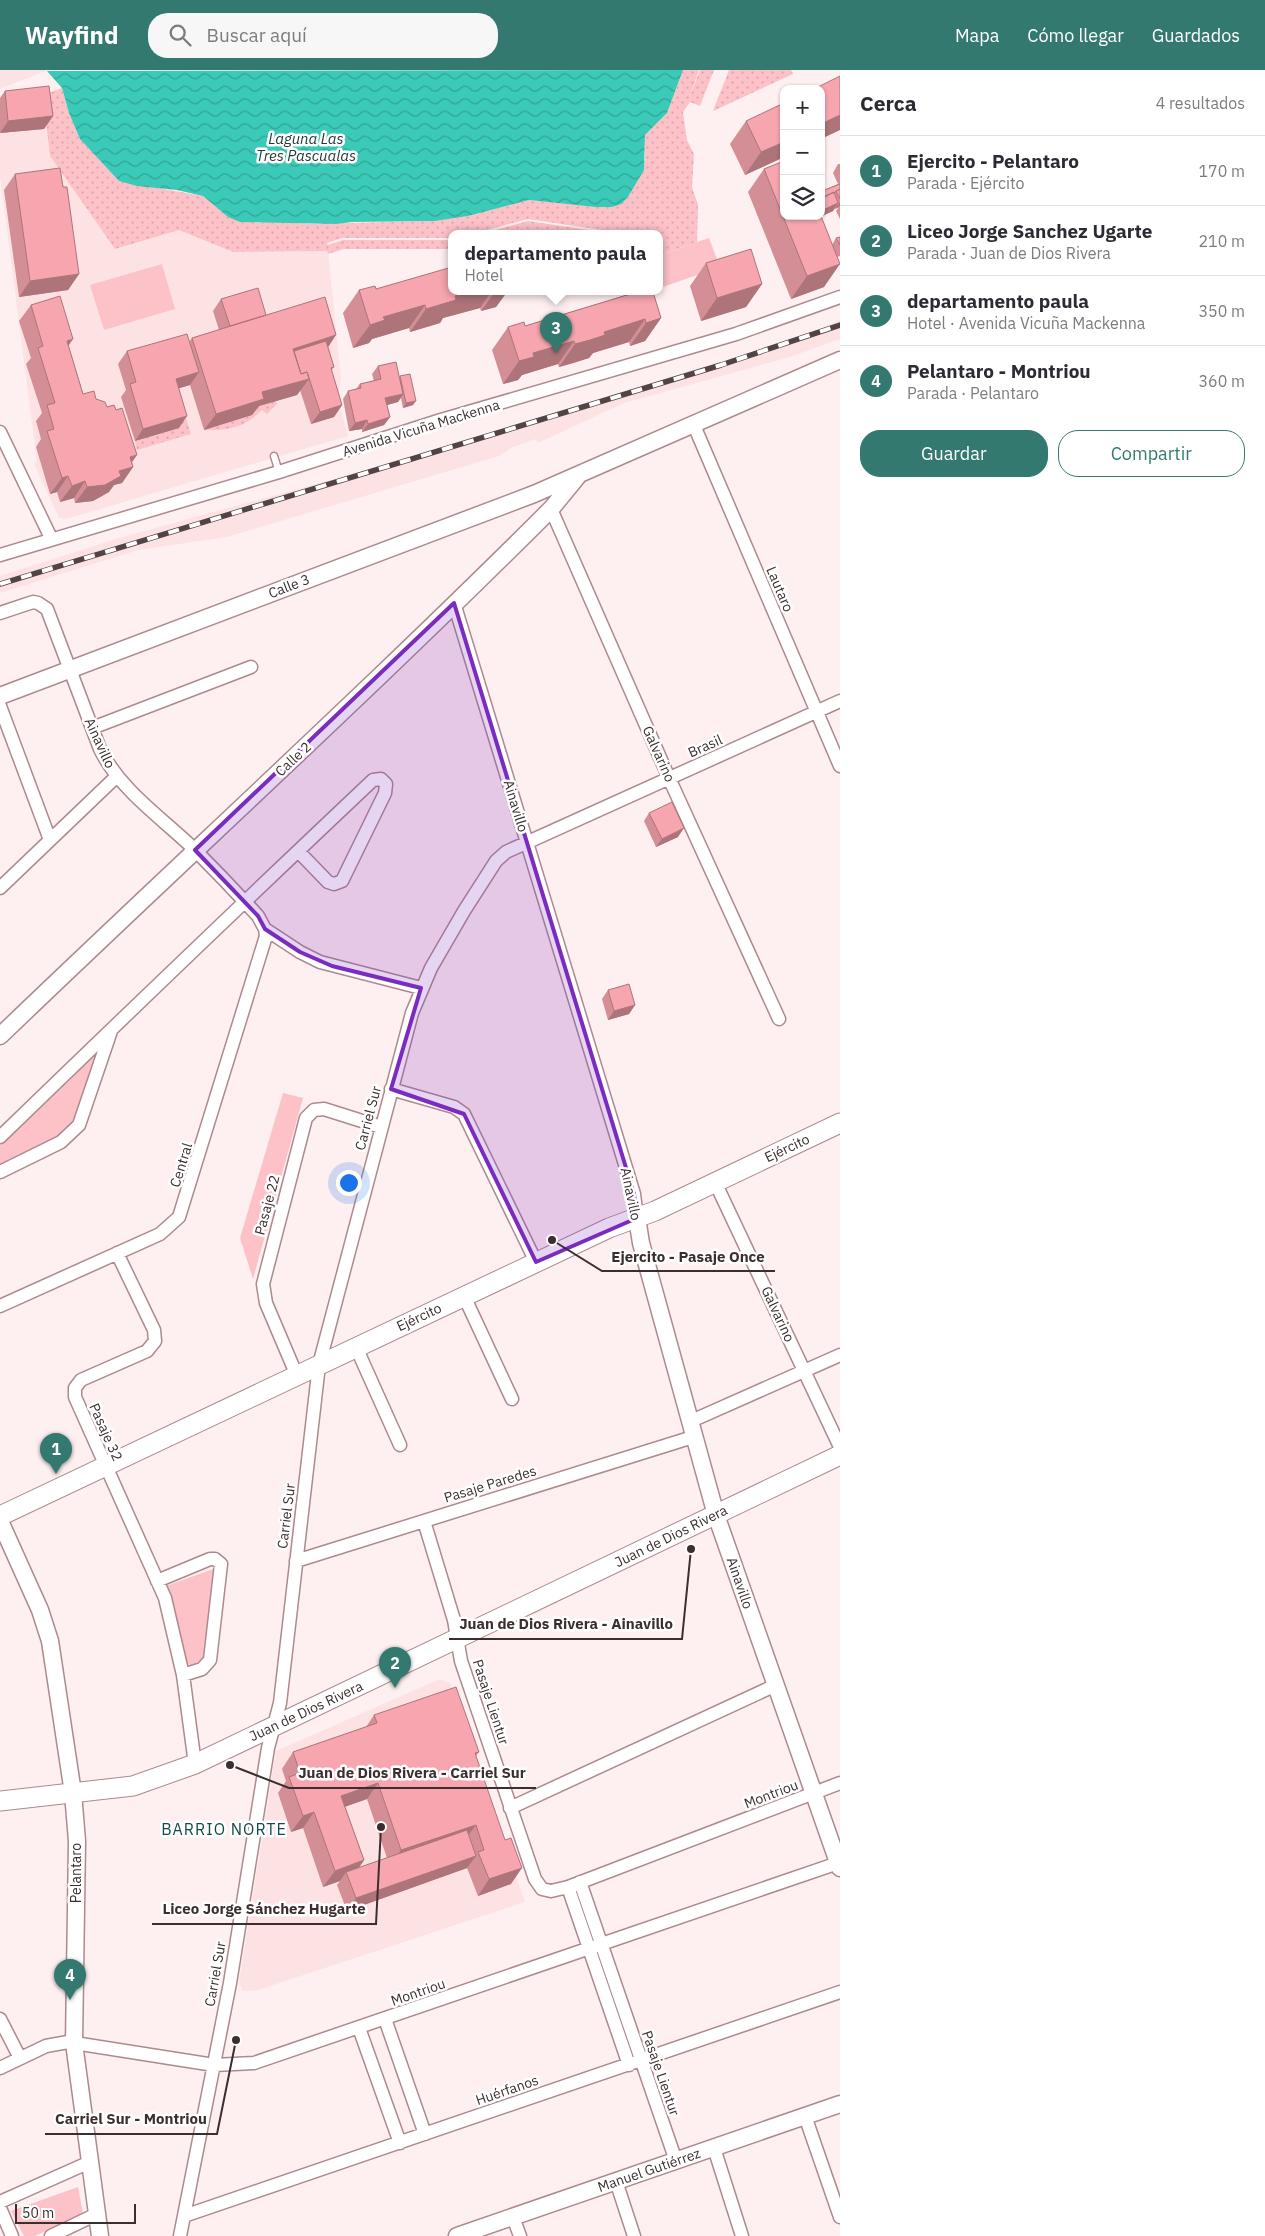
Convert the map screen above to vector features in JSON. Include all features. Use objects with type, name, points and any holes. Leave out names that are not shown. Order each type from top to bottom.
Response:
[{"type":"main road","name":"Ejército","points":[[0,1516],[536,1262],[609,1228],[637,1218],[840,1123]]},
{"type":"main road","name":"Juan de Dios Rivera","points":[[0,1801],[133,1786],[195,1764],[840,1455]]},
{"type":"street","name":"Avenida Vicuña Mackenna","points":[[0,554],[279,472],[441,420],[759,327],[840,297]]},
{"type":"street","points":[[578,475],[840,360]]},
{"type":"street","name":"Lautaro","points":[[693,423],[840,766]]},
{"type":"street","points":[[0,432],[51,538]]},
{"type":"street","name":"Calle 3","points":[[0,696],[534,494],[578,475]]},
{"type":"street","name":"Calle 2","points":[[0,1036],[194,850],[316,738],[551,509],[578,475]]},
{"type":"street","name":"Galvarino","points":[[534,494],[551,509],[669,778],[779,1019]]},
{"type":"street","name":"Ainavillo","points":[[0,613],[33,602],[43,605],[50,614],[104,758],[117,776],[245,902],[258,916],[265,928],[300,952],[320,962],[421,988]]},
{"type":"street","name":"Ainavillo","points":[[454,603],[634,1194],[641,1244],[716,1515],[839,1865]]},
{"type":"street","points":[[92,728],[251,668]]},
{"type":"street","name":"Brasil","points":[[527,842],[840,701]]},
{"type":"street","points":[[0,706],[50,840]]},
{"type":"street","points":[[0,888],[117,776]]},
{"type":"street","points":[[0,1137],[112,1028],[245,902],[298,851],[373,780],[383,780],[386,790],[342,881],[334,884],[328,882],[298,851]]},
{"type":"street","name":"Carriel Sur","points":[[180,2236],[230,1983],[268,1748],[280,1703],[319,1365],[391,1089],[412,1013],[421,988],[464,911],[496,862],[506,852],[527,842]]},
{"type":"street","name":"Central","points":[[0,1306],[168,1229],[183,1210],[264,944],[265,928]]},
{"type":"street","points":[[0,1172],[61,1142],[80,1125],[112,1028]]},
{"type":"street","points":[[391,1089],[454,1108],[468,1118],[536,1262]]},
{"type":"street","name":"Pasaje 22","points":[[297,1376],[266,1302],[263,1284],[304,1124],[309,1113],[319,1109],[331,1110],[381,1127]]},
{"type":"street","name":"Galvarino","points":[[715,1182],[840,1447]]},
{"type":"street","name":"Pasaje 32","points":[[118,1253],[156,1336],[151,1349],[84,1378],[75,1388],[76,1401],[157,1581],[169,1613],[183,1675],[195,1764]]},
{"type":"street","points":[[464,1296],[512,1399]]},
{"type":"street","points":[[356,1347],[400,1445]]},
{"type":"street","name":"Pasaje Paredes","points":[[296,1561],[424,1521],[691,1429],[804,1370],[840,1355]]},
{"type":"street","name":"Pelantaro","points":[[0,1521],[40,1610],[50,1641],[73,1793],[77,1841],[74,2043],[100,2236]]},
{"type":"street","name":"Pasaje Lientur","points":[[424,1521],[454,1620],[461,1662],[535,1880],[542,1889]]},
{"type":"street","points":[[157,1581],[210,1559],[215,1559],[221,1564],[210,1660],[202,1669],[183,1675]]},
{"type":"street","points":[[510,1808],[776,1685]]},
{"type":"street","name":"Montriou","points":[[542,1889],[551,1891],[574,1884],[840,1783]]},
{"type":"street","name":"Montriou","points":[[0,2068],[46,2046],[74,2043],[214,2065],[242,2065],[261,2061],[595,1946],[839,1865]]},
{"type":"street","name":"Pasaje Lientur","points":[[574,1884],[635,2062],[676,2161]]},
{"type":"street","name":"Huérfanos","points":[[184,2216],[840,1992]]},
{"type":"street","points":[[0,2019],[20,2058]]},
{"type":"street","points":[[385,2019],[425,2134]]},
{"type":"street","points":[[360,2028],[400,2143]]},
{"type":"street","name":"Manuel Gutiérrez","points":[[457,2236],[840,2104]]},
{"type":"street","points":[[805,2116],[840,2217]]},
{"type":"street","points":[[714,2148],[742,2236]]},
{"type":"street","points":[[0,2202],[90,2162]]},
{"type":"street","points":[[616,2181],[634,2236]]},
{"type":"street","points":[[0,2208],[12,2236]]},
{"type":"street","points":[[51,2236],[97,2214]]},
{"type":"street","points":[[513,2217],[520,2236]]},
{"type":"lane","points":[[274,456],[279,472]]},
{"type":"highlighted area","points":[[454,603],[634,1194],[637,1218],[536,1262],[464,1114],[391,1089],[421,988],[332,966],[300,952],[265,929],[258,916],[195,850]]},
{"type":"shaded area","points":[[0,70],[48,70],[0,89]]},
{"type":"shaded area","points":[[683,70],[699,70],[688,101],[700,70],[714,70],[700,106],[690,102],[683,112],[687,140],[694,154],[692,187],[698,205],[697,242],[663,254],[663,230],[602,230],[528,219],[487,230],[448,230],[448,238],[342,238],[327,243],[328,245],[343,240],[448,240],[448,249],[344,249],[328,254],[327,251],[233,252],[179,230],[115,249],[50,156],[43,95],[62,88],[69,113],[80,139],[119,181],[203,196],[228,217],[258,223],[272,221],[308,224],[434,221],[468,216],[529,200],[595,207],[628,197],[638,180],[645,160],[645,135],[667,113]]},
{"type":"shaded area","points":[[729,70],[791,70],[793,74],[713,111]]},
{"type":"shaded area","points":[[43,95],[115,248],[179,230],[233,252],[328,251],[341,378],[338,397],[348,436],[66,519],[59,518],[34,464],[37,462],[0,176],[0,98]]},
{"type":"shaded area","points":[[528,221],[588,230],[528,230],[495,230]]},
{"type":"shaded area","points":[[709,238],[720,267],[663,287],[663,254]]},
{"type":"shaded area","points":[[162,264],[175,309],[104,330],[90,285]]},
{"type":"shaded area","points":[[840,320],[840,339],[790,357],[624,403],[538,443],[536,439],[511,448],[499,456],[227,537],[138,550],[0,593],[0,576],[119,538],[378,467],[733,360],[796,339]]},
{"type":"shaded area","points":[[177,389],[191,434],[137,450],[135,441],[178,428]]},
{"type":"shaded area","points":[[276,401],[277,404],[267,414],[262,410],[256,416],[236,427],[221,430],[204,430],[252,415],[250,408]]},
{"type":"shaded area","points":[[99,1045],[101,1047],[80,1113],[65,1134],[0,1167],[0,1145]]},
{"type":"shaded area","points":[[283,1093],[303,1098],[253,1279],[240,1238]]},
{"type":"shaded area","points":[[216,1568],[206,1654],[198,1666],[190,1665],[184,1661],[166,1586]]},
{"type":"shaded area","points":[[440,1679],[451,1684],[525,1902],[258,1990],[243,1991],[239,1982],[276,1751]]},
{"type":"shaded area","points":[[78,2187],[83,2214],[35,2236],[24,2236],[11,2211]]},
{"type":"water","name":"Laguna Las Tres Pascualas","points":[[683,70],[667,113],[645,135],[644,170],[628,197],[621,204],[612,207],[595,207],[529,200],[468,216],[435,221],[352,222],[336,224],[240,222],[228,217],[203,196],[177,190],[137,186],[119,181],[80,139],[69,113],[62,88],[47,71]]},
{"type":"building","points":[[840,76],[840,115],[825,122],[825,85],[822,85]]},
{"type":"building","points":[[49,86],[53,116],[8,121],[5,91]]},
{"type":"building","points":[[780,105],[780,144],[761,152],[746,121]]},
{"type":"building","points":[[780,163],[780,209],[764,169]]},
{"type":"building","points":[[60,168],[63,187],[67,187],[79,274],[30,281],[15,174]]},
{"type":"building","points":[[840,184],[840,189],[834,194],[834,192],[825,197],[825,190]]},
{"type":"building","points":[[840,189],[840,199],[836,191]]},
{"type":"building","points":[[834,192],[838,203],[825,209],[825,196]]},
{"type":"building","points":[[784,220],[823,220],[840,264],[807,276]]},
{"type":"building","points":[[840,237],[840,245],[836,238]]},
{"type":"building","points":[[751,249],[762,284],[717,298],[706,263]]},
{"type":"building","points":[[448,268],[448,295],[459,295],[455,296],[456,300],[426,309],[425,305],[383,317],[385,320],[370,325],[359,290],[375,286],[376,289]]},
{"type":"building","points":[[258,288],[266,315],[230,326],[221,299]]},
{"type":"building","points":[[627,295],[654,295],[661,318],[646,323],[645,319],[604,332],[605,335],[590,340],[575,344],[574,341],[533,353],[534,357],[519,361],[508,327],[524,322],[525,326]]},
{"type":"building","points":[[60,296],[73,339],[67,341],[83,394],[94,391],[96,399],[105,402],[107,407],[114,405],[116,410],[122,408],[137,455],[130,457],[133,467],[119,471],[121,476],[105,485],[87,487],[85,481],[72,486],[68,476],[62,478],[47,431],[54,429],[47,405],[55,403],[38,348],[43,346],[31,305]]},
{"type":"building","points":[[325,297],[336,335],[293,349],[301,374],[307,372],[309,379],[262,392],[264,399],[216,414],[192,338]]},
{"type":"building","points":[[187,334],[199,372],[176,379],[187,416],[143,429],[130,384],[136,382],[127,351]]},
{"type":"building","points":[[326,341],[334,367],[331,368],[342,405],[320,412],[307,372],[301,374],[294,351]]},
{"type":"building","points":[[396,362],[403,394],[385,398],[390,417],[368,424],[367,420],[355,423],[348,391],[361,388],[360,384],[381,379],[378,366]]},
{"type":"building","points":[[410,374],[416,401],[406,403],[400,376]]},
{"type":"building","points":[[672,802],[684,828],[662,839],[649,813]]},
{"type":"building","points":[[629,984],[635,1005],[614,1011],[608,990]]},
{"type":"building","points":[[456,1687],[479,1752],[475,1753],[505,1840],[511,1838],[522,1868],[489,1879],[478,1852],[484,1850],[476,1825],[401,1850],[378,1783],[341,1796],[364,1860],[335,1871],[314,1812],[303,1816],[289,1777],[300,1773],[293,1752],[377,1723],[374,1715]]},
{"type":"building","points":[[467,1830],[476,1856],[356,1898],[346,1872]]},
{"type":"railway","points":[[0,584],[721,365],[840,325]]},
{"type":"place","name":"departamento paula","points":[[556,353]]},
{"type":"place","name":"Ejercito - Pasaje Once","points":[[552,1240]]},
{"type":"place","name":"Ejercito - Pelantaro","points":[[56,1474]]},
{"type":"place","name":"Juan de Dios Rivera - Ainavillo","points":[[691,1549]]},
{"type":"place","name":"Liceo Jorge Sanchez Ugarte","points":[[395,1688]]},
{"type":"place","name":"Juan de Dios Rivera - Carriel Sur","points":[[230,1765]]},
{"type":"place","name":"Liceo Jorge Sánchez Hugarte","points":[[381,1827]]},
{"type":"place","name":"Pelantaro - Montriou","points":[[70,2000]]},
{"type":"place","name":"Carriel Sur - Montriou","points":[[236,2040]]},
{"type":"district","name":"BARRIO NORTE","points":[[224,1829]]}]
